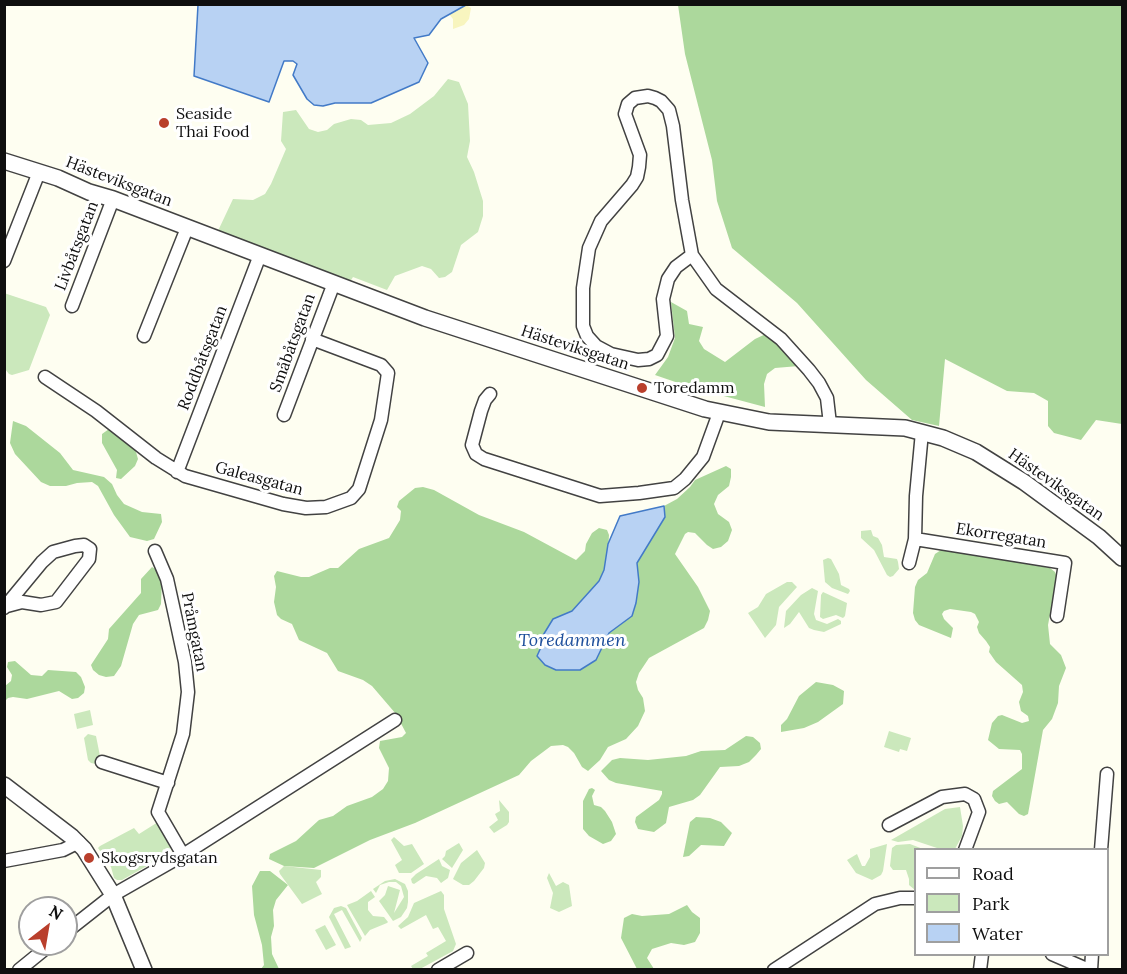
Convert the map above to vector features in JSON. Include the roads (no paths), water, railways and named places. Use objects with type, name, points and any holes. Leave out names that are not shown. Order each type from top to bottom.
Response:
[{"type":"street","points":[[692,255],[676,267],[668,279],[663,299],[667,336],[657,355],[649,359],[638,360],[611,354],[596,346],[587,336],[583,326],[583,288],[589,248],[601,221],[637,177],[640,155],[625,114],[628,104],[640,96],[655,98],[669,110],[673,126],[681,201],[692,255],[716,289],[781,339],[819,383],[827,398],[830,424]]},
{"type":"street","name":"Hästeviksgatan","points":[[4,161],[113,199],[425,318],[719,413],[769,422],[905,428],[961,444],[997,464],[1099,537],[1122,558]]},
{"type":"street","points":[[4,261],[39,172]]},
{"type":"street","name":"Livbåtsgatan","points":[[72,306],[113,199]]},
{"type":"street","points":[[144,336],[188,228]]},
{"type":"street","name":"Roddbåtsgatan","points":[[177,472],[260,255]]},
{"type":"street","name":"Småbåtsgatan","points":[[284,415],[334,283]]},
{"type":"street","name":"Galeasgatan","points":[[45,377],[96,411],[177,472],[233,490],[305,508],[334,505],[355,494],[364,478],[381,420],[388,373],[381,365],[312,339]]},
{"type":"street","points":[[490,394],[481,411],[472,445],[478,456],[600,496],[674,488],[685,479],[703,456],[719,413]]},
{"type":"street","points":[[909,563],[915,539],[916,496],[922,432]]},
{"type":"street","name":"Ekorregatan","points":[[915,539],[1065,563],[1058,616]]},
{"type":"street","points":[[84,545],[90,549],[89,559],[56,602],[37,604],[22,602],[6,607],[42,562],[53,552],[84,545]]},
{"type":"street","name":"Pråmgatan","points":[[155,551],[167,579],[185,662],[188,692],[183,734],[158,812],[183,855]]},
{"type":"street","points":[[78,923],[113,895],[183,855],[395,720]]},
{"type":"street","points":[[102,762],[168,783]]},
{"type":"street","points":[[1101,848],[1107,774]]},
{"type":"street","points":[[4,785],[79,842],[113,895],[144,969]]},
{"type":"street","points":[[889,825],[948,795],[969,795],[977,803],[979,812],[965,848]]},
{"type":"street","points":[[4,861],[63,850],[79,842]]},
{"type":"street","points":[[774,969],[875,904],[889,899],[914,898]]},
{"type":"street","points":[[438,969],[467,953]]},
{"type":"street","points":[[19,969],[36,956]]},
{"type":"street","points":[[1057,956],[1090,969]]},
{"type":"water","points":[[198,4],[466,5],[441,19],[429,35],[414,38],[428,63],[419,82],[371,103],[335,103],[323,106],[314,105],[307,99],[293,75],[297,64],[293,61],[284,61],[269,102],[194,76]]},
{"type":"water","name":"Toredammen","points":[[664,506],[665,517],[637,563],[639,582],[632,616],[609,633],[596,660],[580,670],[556,670],[545,665],[537,656],[542,645],[542,637],[553,619],[572,611],[599,581],[604,570],[608,544],[620,516]]},
{"type":"place","name":"Seaside Thai Food","points":[[164,123]]},
{"type":"place","name":"Toredamm","points":[[642,388]]},
{"type":"place","name":"Skogsrydsgatan","points":[[89,858]]}]
